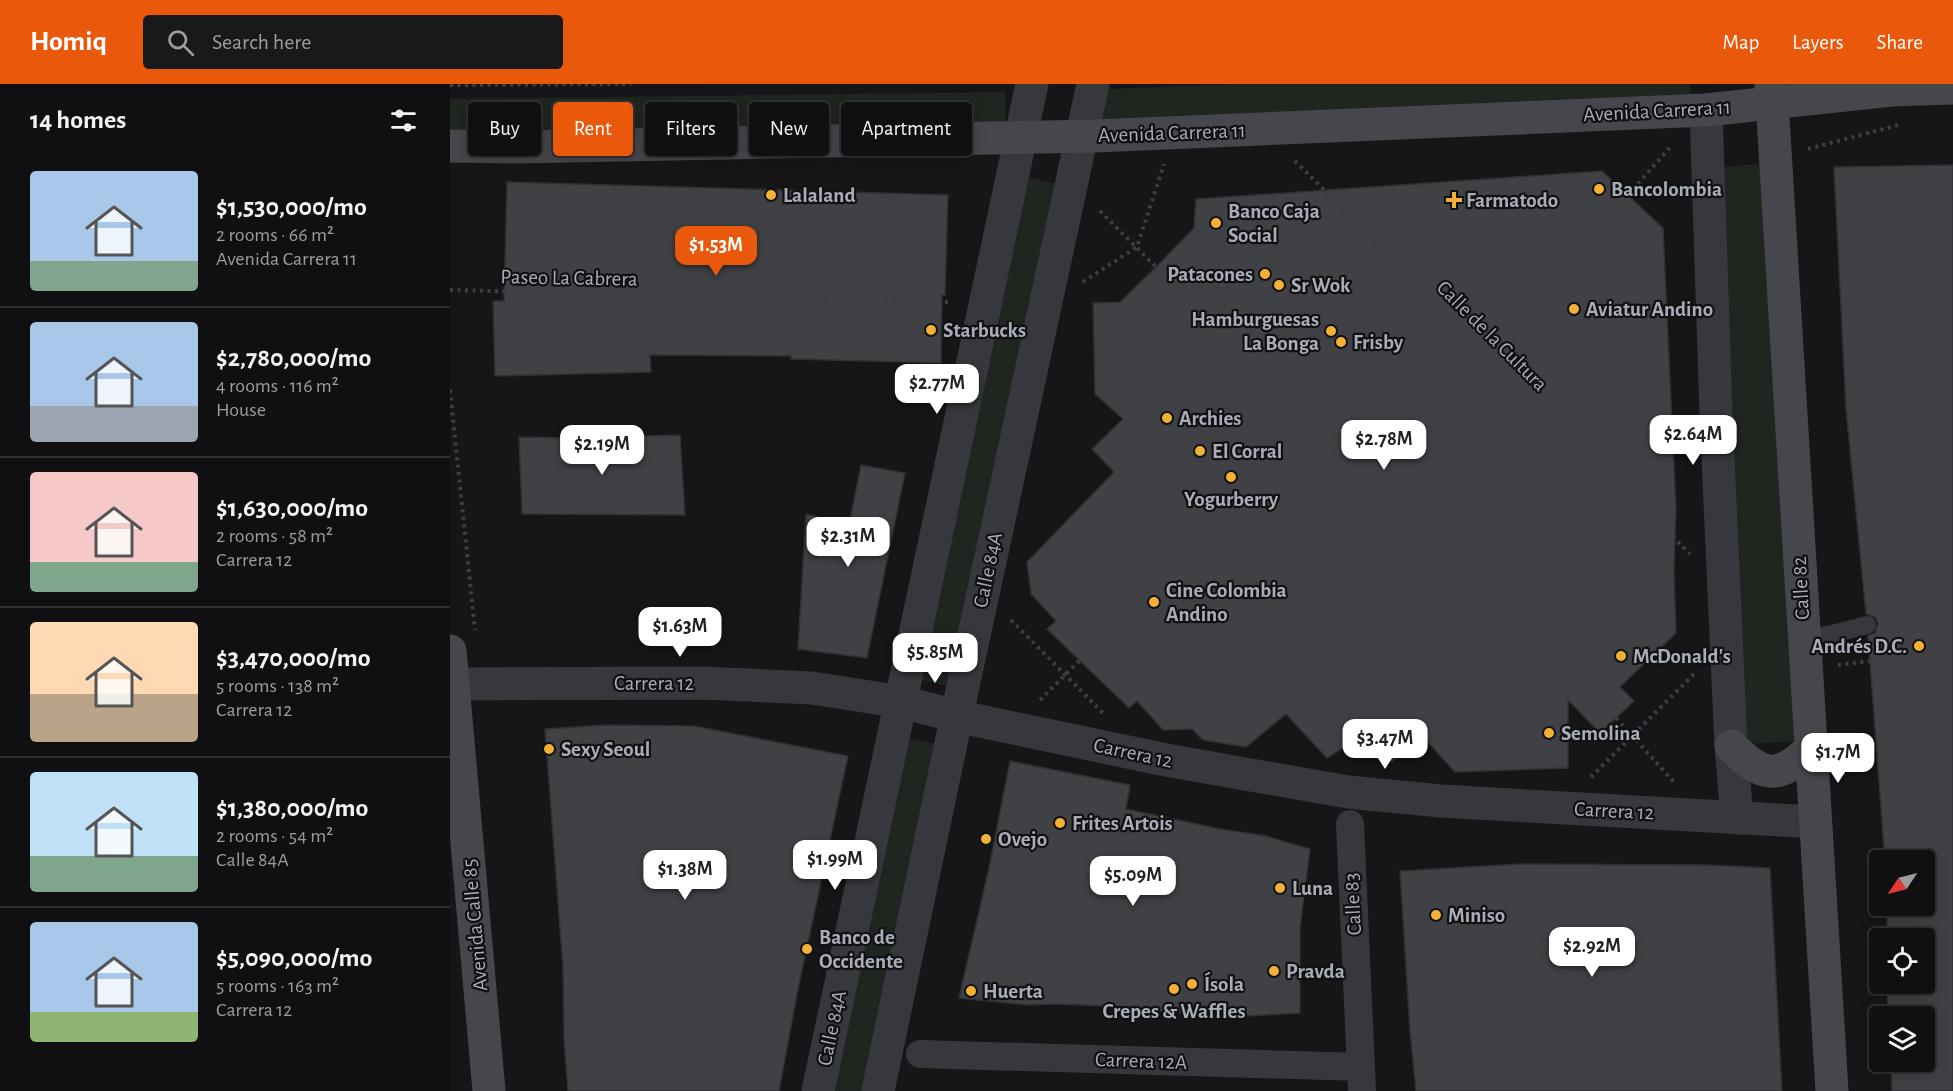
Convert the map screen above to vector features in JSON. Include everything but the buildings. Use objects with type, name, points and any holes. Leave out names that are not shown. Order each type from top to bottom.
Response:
[{"type":"main road","name":"Avenida Carrera 11","points":[[450,146],[517,147],[1082,137],[1706,110],[1771,93],[1879,87],[1953,88]]},
{"type":"main road","name":"Calle 82","points":[[1771,93],[1832,1091]]},
{"type":"main road","name":"Avenida Calle 85","points":[[450,651],[489,1091]]},
{"type":"main road","points":[[1731,746],[1755,767],[1771,772],[1787,769],[1810,749]]},
{"type":"street","name":"Calle 84A","points":[[818,1091],[1032,84]]},
{"type":"street","name":"Calle 84A","points":[[878,1091],[956,716],[1093,84]]},
{"type":"street","points":[[1706,110],[1731,746],[1737,818]]},
{"type":"street","name":"Carrera 12","points":[[453,684],[702,683],[801,687],[902,702],[956,716],[1166,760],[1348,792],[1441,801],[1815,822]]},
{"type":"street","name":"Calle 83","points":[[1350,824],[1361,1079]]},
{"type":"street","name":"Carrera 12A","points":[[920,1054],[1361,1079]]},
{"type":"lane","points":[[1804,639],[1867,625]]},
{"type":"path","points":[[450,85],[631,84]]},
{"type":"path","points":[[1776,157],[1909,122]]},
{"type":"path","name":"Calle de la Cultura","points":[[1263,129],[1691,555]]},
{"type":"path","points":[[1628,195],[1673,144]]},
{"type":"path","points":[[1077,286],[1137,248],[1166,157]]},
{"type":"path","points":[[1099,211],[1156,267]]},
{"type":"path","name":"Paseo La Cabrera","points":[[450,290],[963,303]]},
{"type":"path","points":[[1008,618],[1091,701]]},
{"type":"path","points":[[1040,700],[1080,660]]},
{"type":"path","points":[[1834,665],[1870,661]]},
{"type":"path","points":[[1584,784],[1697,671]]},
{"type":"path","points":[[1616,718],[1682,790]]},
{"type":"shaded area","points":[[1237,84],[1690,84],[1691,101],[1099,124],[1107,89]]},
{"type":"shaded area","points":[[1005,92],[1006,127],[972,127],[972,102],[841,102],[841,129],[829,130],[829,102],[749,102],[749,131],[737,131],[737,102],[645,102],[645,132],[633,132],[633,102],[553,102],[553,134],[541,134],[541,102],[468,102],[468,135],[450,135],[450,99]]},
{"type":"shaded area","points":[[1765,164],[1796,741],[1745,744],[1714,167]]},
{"type":"shaded area","points":[[1027,177],[1057,184],[951,687],[921,680]]},
{"type":"shaded area","points":[[906,737],[936,744],[862,1091],[830,1091]]},
{"type":"place","name":"Bancolombia","points":[[1599,189]]},
{"type":"place","name":"Lalaland","points":[[771,195]]},
{"type":"place","name":"Farmatodo","points":[[1454,200]]},
{"type":"place","name":"Banco Caja Social","points":[[1216,223]]},
{"type":"place","name":"Patacones","points":[[1265,274]]},
{"type":"place","name":"Sr Wok","points":[[1279,285]]},
{"type":"place","name":"Aviatur Andino","points":[[1574,309]]},
{"type":"place","name":"Starbucks","points":[[931,330]]},
{"type":"place","name":"Hamburguesas La Bonga","points":[[1331,331]]},
{"type":"place","name":"Frisby","points":[[1341,342]]},
{"type":"place","name":"Archies","points":[[1167,418]]},
{"type":"place","name":"El Corral","points":[[1200,451]]},
{"type":"place","name":"Yogurberry","points":[[1231,477]]},
{"type":"place","name":"Cine Colombia Andino","points":[[1154,602]]},
{"type":"place","name":"Andrés D.C.","points":[[1919,646]]},
{"type":"place","name":"McDonald's","points":[[1621,656]]},
{"type":"place","name":"Semolina","points":[[1549,733]]},
{"type":"place","name":"Sexy Seoul","points":[[549,749]]},
{"type":"place","name":"Frites Artois","points":[[1060,823]]},
{"type":"place","name":"Ovejo","points":[[986,839]]},
{"type":"place","name":"Luna","points":[[1280,888]]},
{"type":"place","name":"Miniso","points":[[1436,915]]},
{"type":"place","name":"Banco de Occidente","points":[[807,949]]},
{"type":"place","name":"Pravda","points":[[1274,971]]},
{"type":"place","name":"Ísola","points":[[1192,984]]},
{"type":"place","name":"Crepes & Waffles","points":[[1174,989]]},
{"type":"place","name":"Huerta","points":[[971,991]]}]
